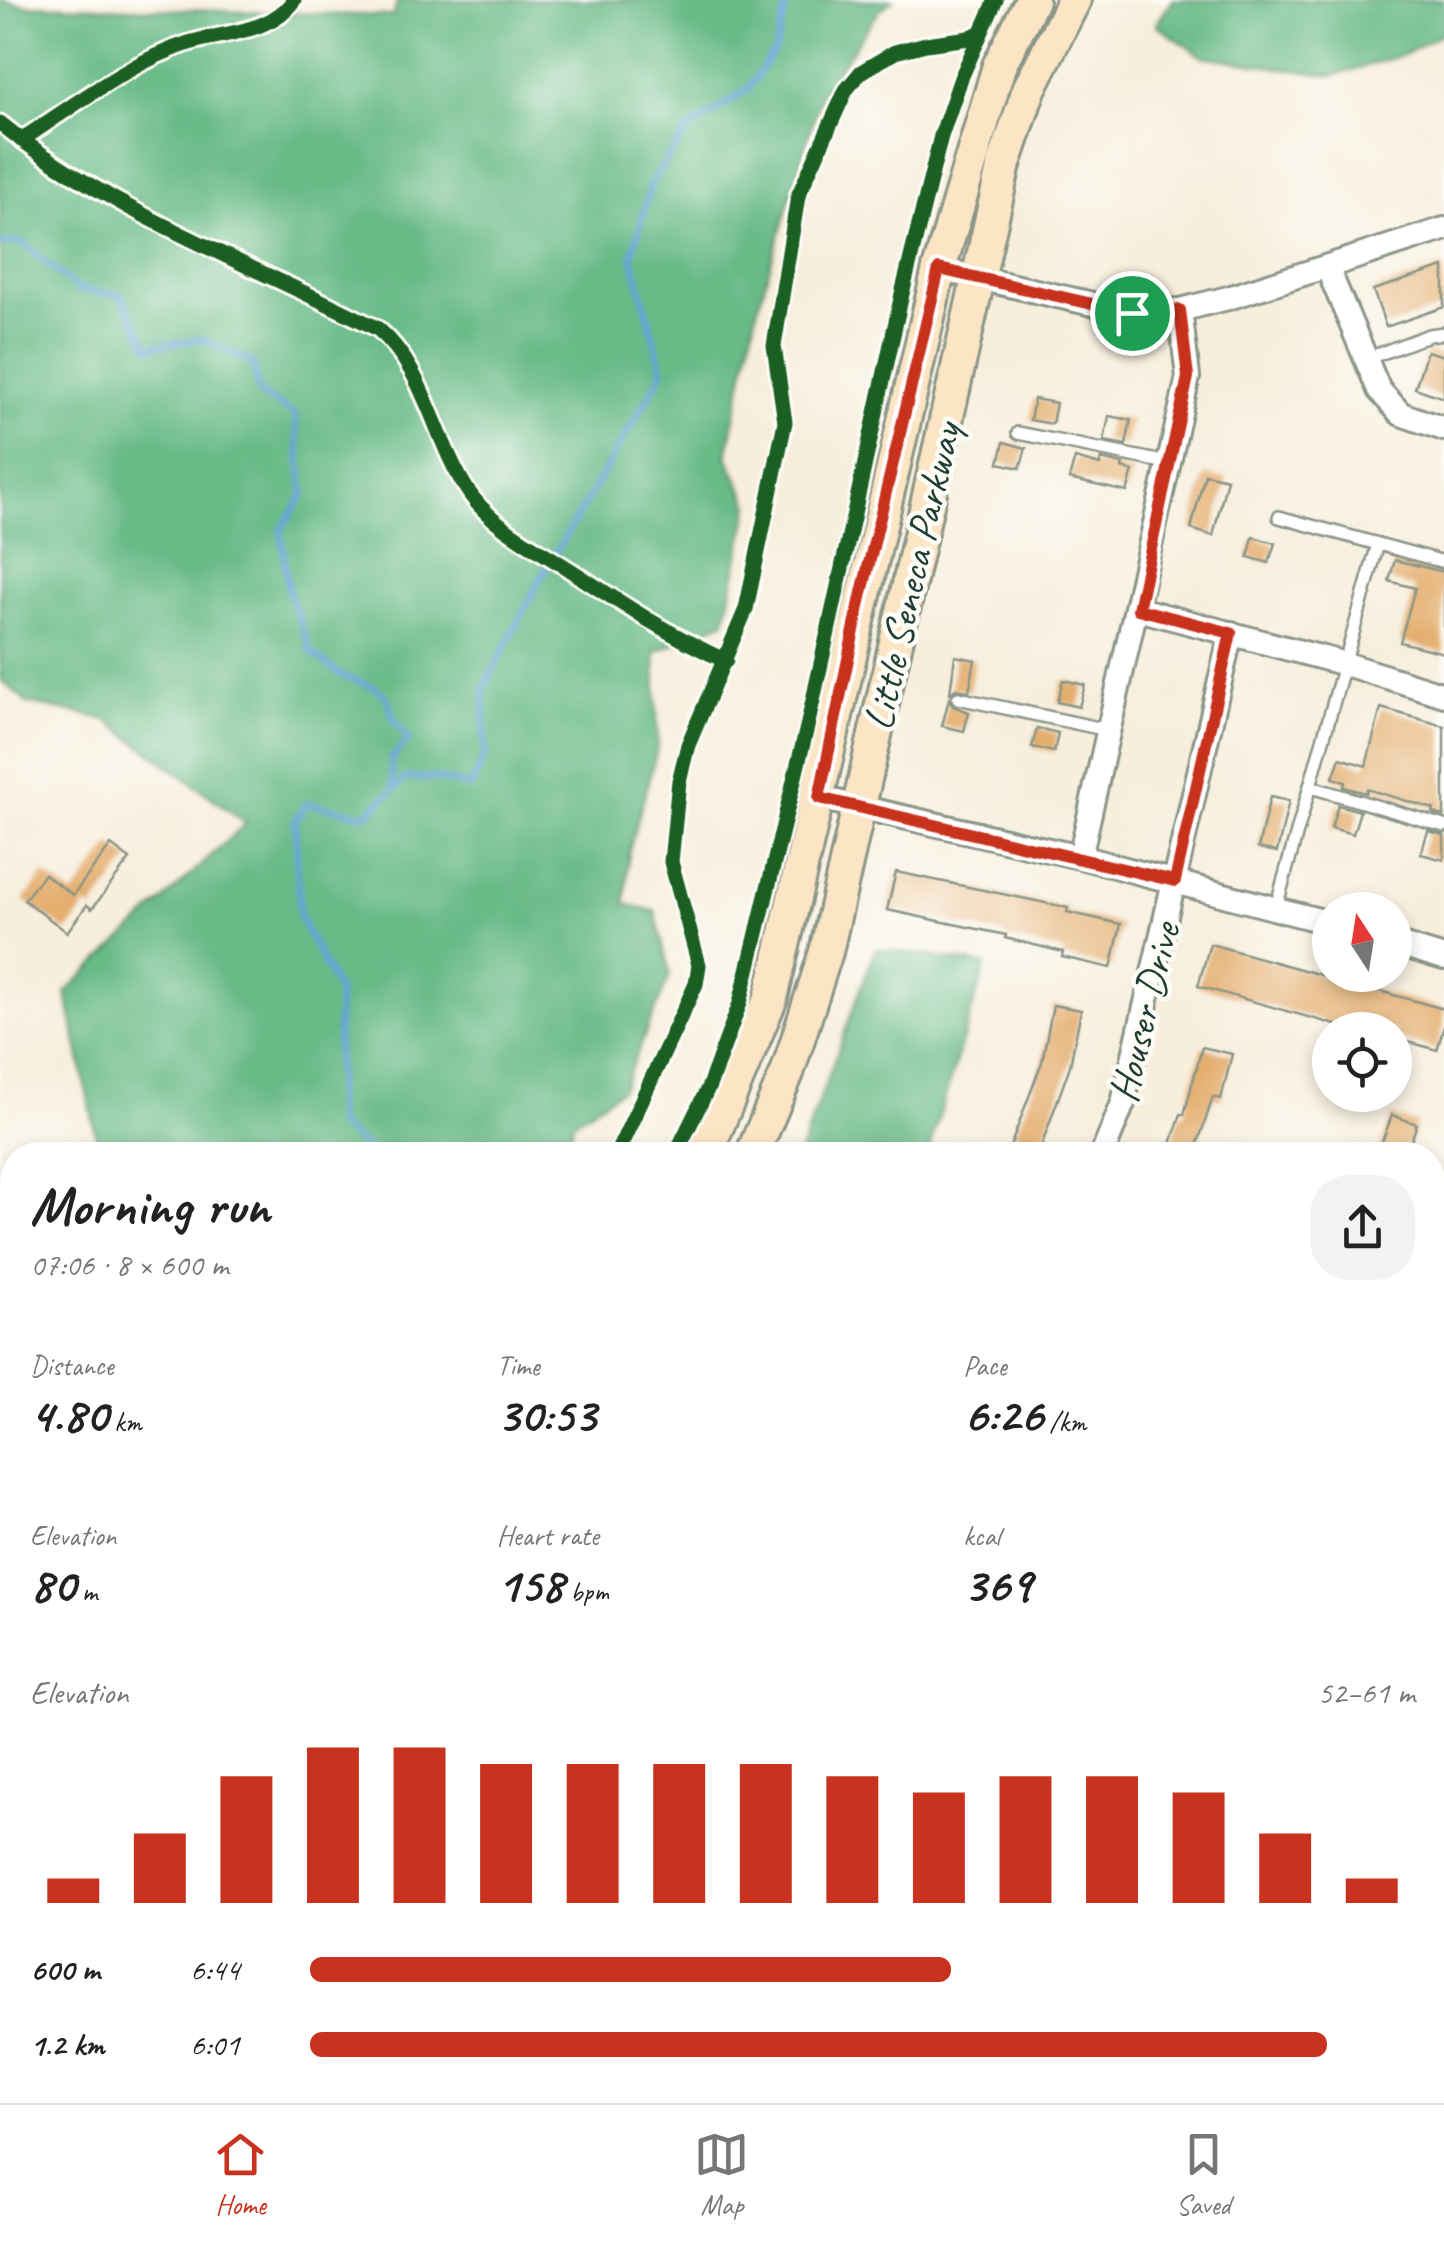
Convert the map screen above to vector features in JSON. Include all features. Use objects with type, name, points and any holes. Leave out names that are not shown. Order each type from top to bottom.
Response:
[{"type":"main road","name":"Little Seneca Parkway","points":[[710,1142],[771,998],[939,269],[999,66],[1032,0]]},
{"type":"main road","name":"Little Seneca Parkway","points":[[758,1142],[787,1073],[826,952],[1004,164],[1030,89],[1074,0]]},
{"type":"street","points":[[939,269],[1132,313],[1180,310],[1444,229]]},
{"type":"street","points":[[1327,267],[1379,390],[1400,414],[1444,429]]},
{"type":"street","points":[[1080,857],[1188,377],[1180,310]]},
{"type":"street","points":[[1138,609],[1342,663],[1444,695]]},
{"type":"street","name":"Houser Drive","points":[[1107,1142],[1123,1103],[1231,633]]},
{"type":"street","points":[[819,798],[1080,857],[1312,917]]},
{"type":"street","points":[[1412,948],[1444,958]]},
{"type":"lane","points":[[1366,359],[1444,333]]},
{"type":"lane","points":[[1018,434],[1168,464]]},
{"type":"lane","points":[[1278,517],[1444,562]]},
{"type":"lane","points":[[1276,906],[1378,544]]},
{"type":"lane","points":[[958,698],[1108,730]]},
{"type":"lane","points":[[1311,786],[1444,826]]},
{"type":"green space","points":[[0,0],[26,5],[394,16],[397,0],[893,0],[880,10],[821,94],[757,310],[727,456],[750,505],[725,621],[655,652],[658,746],[629,851],[625,904],[655,911],[670,975],[622,1089],[573,1122],[571,1142],[97,1142],[66,992],[246,823],[105,719],[27,703],[0,679]]},
{"type":"green space","points":[[1172,0],[1444,0],[1444,32],[1403,55],[1332,76],[1202,56],[1156,25]]},
{"type":"green space","points":[[876,948],[986,965],[931,1142],[804,1142]]},
{"type":"building","points":[[1444,267],[1444,307],[1386,327],[1373,290]]},
{"type":"building","points":[[1427,351],[1444,356],[1444,398],[1415,388]]},
{"type":"building","points":[[1034,399],[1056,403],[1052,424],[1030,420]]},
{"type":"building","points":[[1109,416],[1131,420],[1126,445],[1104,441]]},
{"type":"building","points":[[1004,442],[1026,448],[1020,468],[999,463]]},
{"type":"building","points":[[1075,458],[1100,465],[1101,459],[1123,464],[1122,468],[1133,471],[1127,492],[1069,479]]},
{"type":"building","points":[[1205,474],[1227,479],[1213,536],[1191,529]]},
{"type":"building","points":[[1253,537],[1275,543],[1269,563],[1248,557]]},
{"type":"building","points":[[1395,560],[1444,572],[1444,653],[1400,642],[1415,588],[1389,581]]},
{"type":"building","points":[[955,656],[975,660],[969,691],[956,689],[950,693]]},
{"type":"building","points":[[1063,680],[1085,685],[1079,707],[1057,702]]},
{"type":"building","points":[[949,699],[953,706],[969,712],[964,731],[942,726]]},
{"type":"building","points":[[1381,708],[1444,726],[1444,816],[1433,813],[1434,809],[1367,789],[1366,793],[1344,787],[1345,782],[1333,778],[1340,758],[1366,766]]},
{"type":"building","points":[[1037,728],[1058,733],[1054,752],[1032,747]]},
{"type":"building","points":[[1270,797],[1289,801],[1277,852],[1258,848]]},
{"type":"building","points":[[1338,805],[1360,811],[1353,834],[1331,828]]},
{"type":"building","points":[[1428,831],[1444,835],[1444,860],[1421,854]]},
{"type":"building","points":[[111,845],[130,859],[92,909],[87,905],[67,932],[24,900],[44,874],[73,895]]},
{"type":"building","points":[[896,872],[1068,908],[1067,912],[1121,924],[1111,968],[1062,957],[1063,952],[1005,938],[1006,935],[887,910]]},
{"type":"building","points":[[1210,944],[1312,972],[1312,992],[1383,992],[1444,1009],[1444,1026],[1437,1050],[1412,1043],[1412,1012],[1312,1012],[1312,1018],[1198,986]]},
{"type":"building","points":[[1053,1005],[1081,1010],[1070,1066],[1043,1142],[1012,1142],[1042,1062]]},
{"type":"building","points":[[1202,1047],[1232,1054],[1221,1099],[1213,1097],[1198,1142],[1171,1142],[1181,1114],[1184,1115]]},
{"type":"building","points":[[1392,1115],[1417,1124],[1411,1142],[1382,1142]]},
{"type":"waterway","points":[[359,1142],[336,1124],[338,992],[300,918],[295,820],[307,803],[366,815],[406,778],[433,778],[471,787],[485,754],[484,688],[540,579],[663,372],[632,256],[651,183],[687,131],[748,89],[776,48],[788,0]]},
{"type":"waterway","points":[[0,244],[22,242],[79,290],[121,295],[149,347],[201,339],[252,362],[259,393],[295,415],[304,494],[281,530],[288,589],[311,652],[342,676],[374,687],[387,697],[394,720],[409,739],[391,759],[393,788]]},
{"type":"cycle path","points":[[21,140],[145,61],[189,43],[260,25],[294,0]]},
{"type":"cycle path","points":[[681,1142],[709,1086],[740,1003],[808,723],[902,294],[941,136],[961,78],[996,0]]},
{"type":"cycle path","points":[[622,1142],[696,984],[699,965],[671,862],[679,781],[688,745],[746,609],[785,422],[774,346],[798,196],[846,90],[861,72],[895,52],[969,38],[981,32]]},
{"type":"cycle path","points":[[0,123],[43,155],[135,211],[378,329],[407,364],[455,468],[486,513],[625,606],[726,661]]},
{"type":"route","points":[[939,269],[1132,313],[1180,310],[1188,377],[1138,609],[1231,633],[1175,881],[819,798],[861,597],[939,269]]}]
